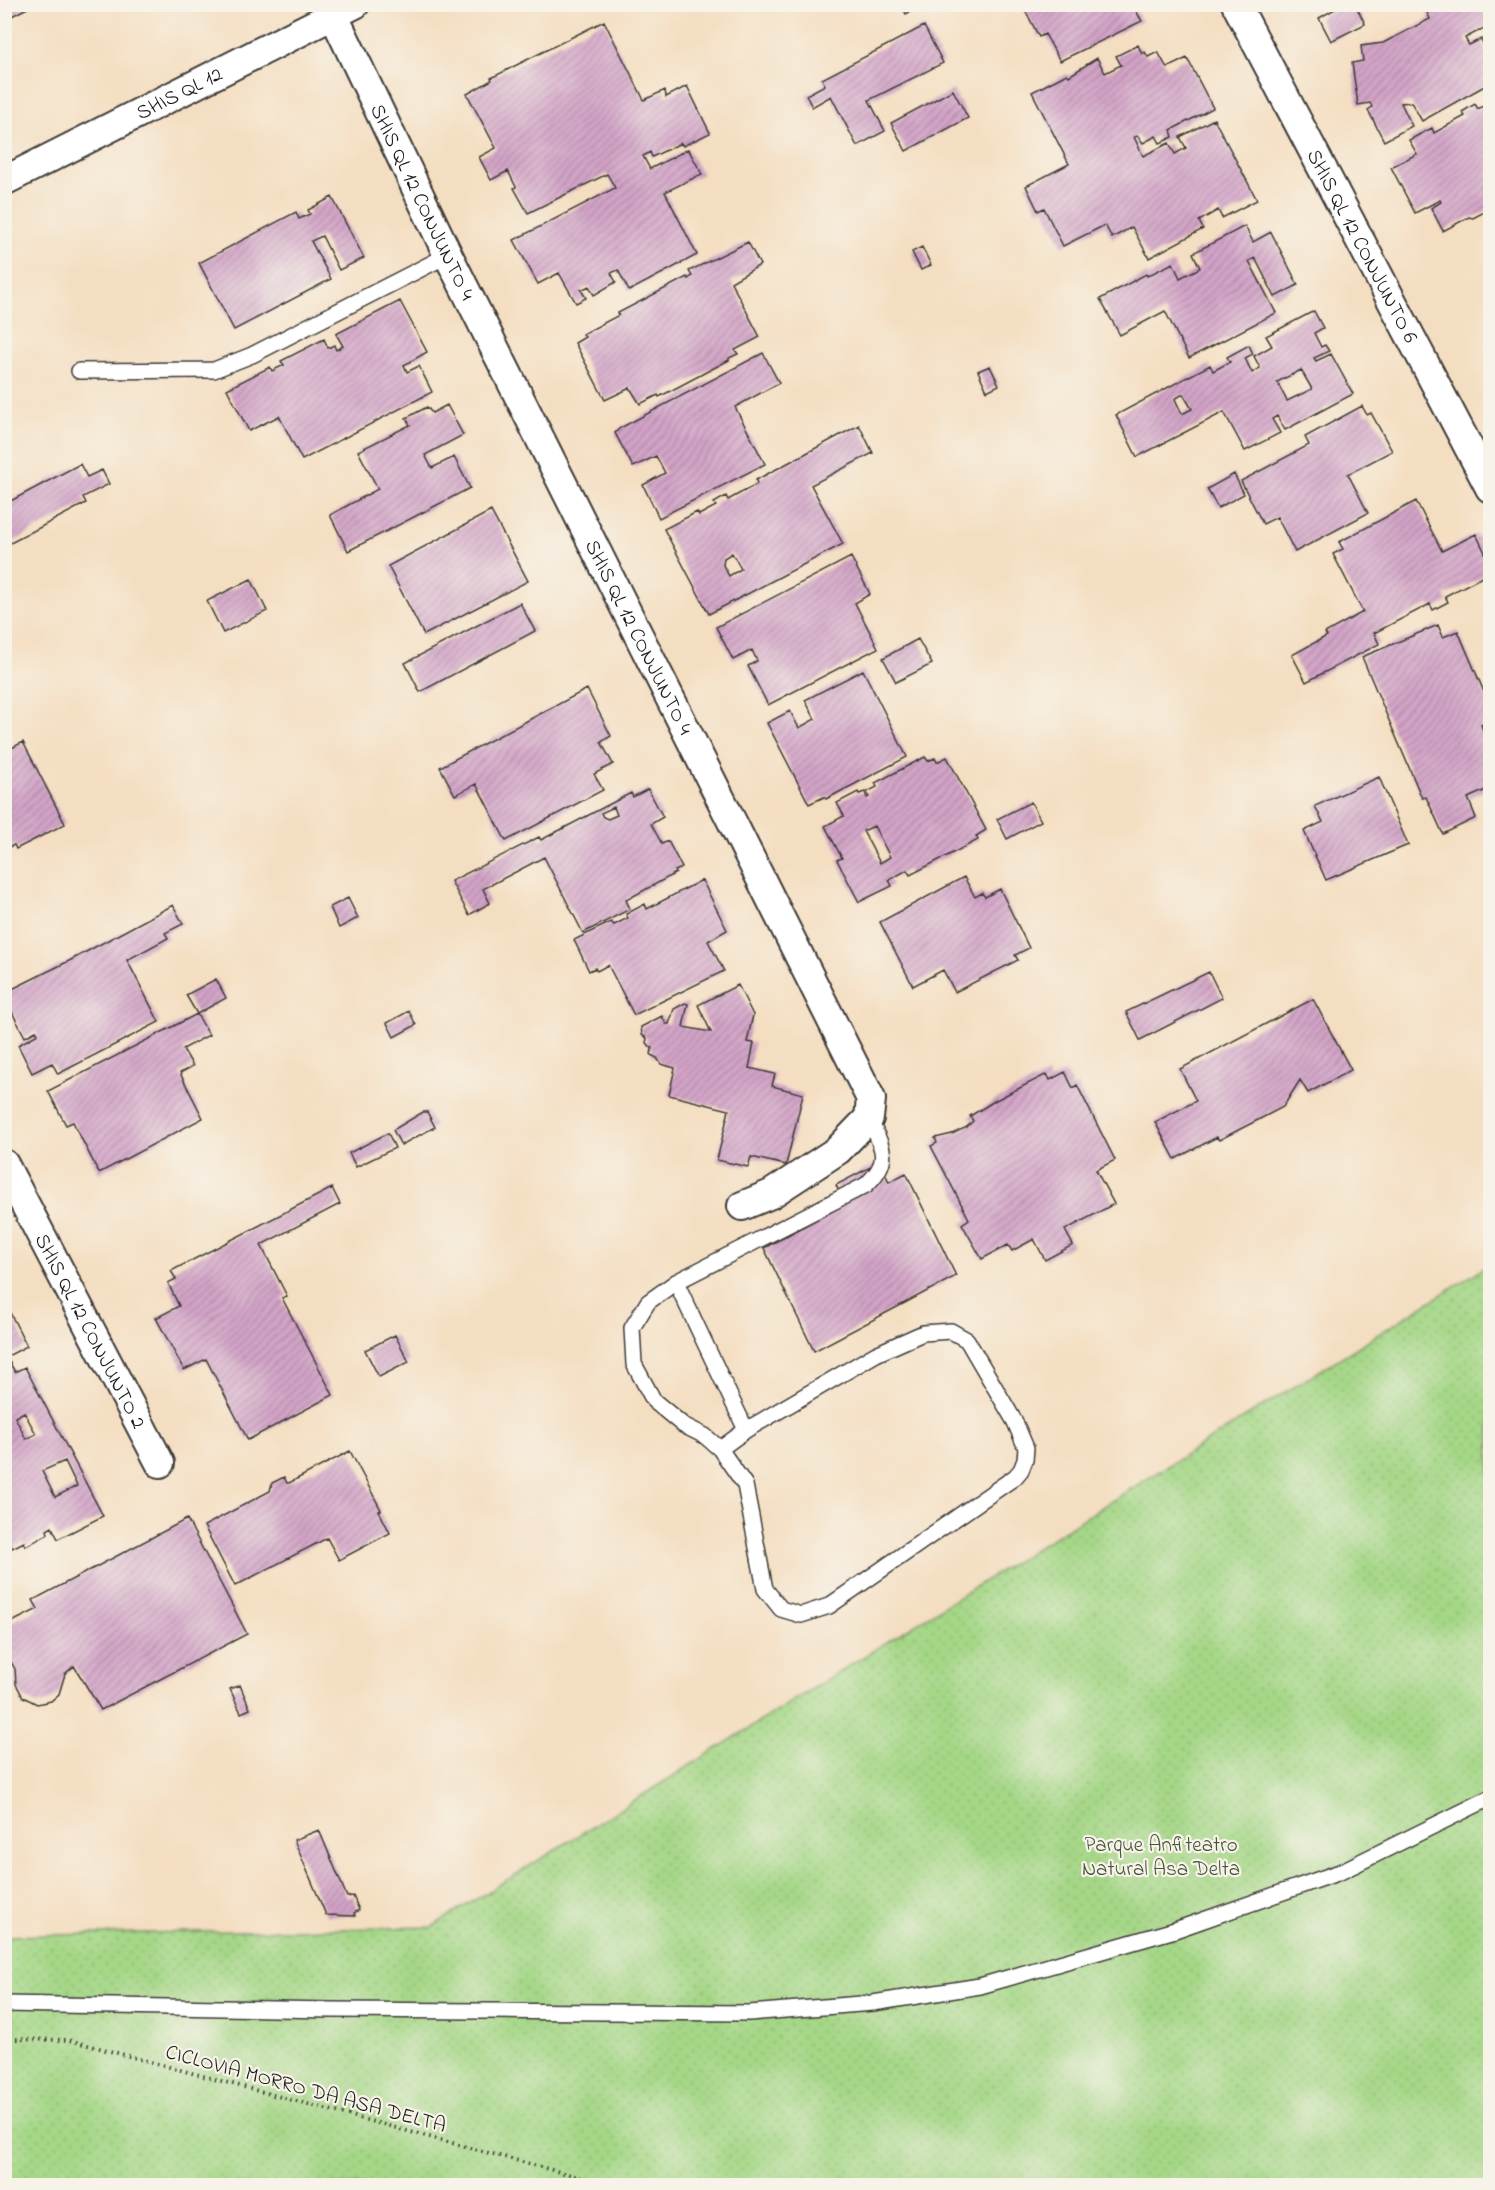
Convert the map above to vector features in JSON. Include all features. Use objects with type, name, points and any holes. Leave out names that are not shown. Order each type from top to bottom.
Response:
[{"type":"street","name":"SHIS QL 12 CONJUNTO 6","points":[[1236,4],[1491,488]]},
{"type":"street","name":"SHIS QL 12","points":[[4,181],[344,10]]},
{"type":"street","name":"SHIS QL 12 CONJUNTO 4","points":[[344,10],[448,255],[871,1099],[869,1118]]},
{"type":"street","points":[[742,1206],[771,1194],[838,1150],[869,1118]]},
{"type":"street","name":"SHIS QL 12 CONJUNTO 2","points":[[4,1164],[160,1463]]},
{"type":"lane","points":[[78,371],[214,370],[252,355],[448,255]]},
{"type":"lane","points":[[720,1449],[746,1430],[876,1354],[922,1333],[951,1331],[967,1340],[1015,1422],[1026,1448],[1021,1470],[1015,1477],[829,1606],[801,1615],[781,1609],[765,1590],[745,1485],[720,1449],[705,1436],[683,1425],[654,1401],[634,1364],[632,1328],[648,1302],[676,1282],[866,1185],[879,1172],[884,1152],[869,1118]]},
{"type":"lane","points":[[676,1282],[746,1430]]},
{"type":"lane","points":[[4,2004],[749,2013],[873,2003],[980,1986],[1175,1930],[1340,1872],[1491,1798]]},
{"type":"path","name":"CICLOVIA MORRO DA ASA DELTA","points":[[4,2039],[69,2040],[571,2175],[597,2186]]},
{"type":"green space","name":"Parque Anfiteatro Natural Asa Delta","points":[[1490,1264],[1490,2185],[5,2185],[4,1936],[432,1927]]},
{"type":"building","points":[[4,4],[35,4],[4,20]]},
{"type":"building","points":[[901,4],[925,4],[906,14]]},
{"type":"building","points":[[1022,4],[1149,4],[1136,11],[1142,21],[1060,61],[1045,34],[1039,37]]},
{"type":"building","points":[[1333,4],[1355,4],[1365,24],[1331,41],[1319,18],[1335,9]]},
{"type":"building","points":[[1437,4],[1490,4],[1490,25],[1465,38],[1469,45],[1481,39],[1490,58],[1490,83],[1422,121],[1411,102],[1401,103],[1412,126],[1384,141],[1368,110],[1372,107],[1370,103],[1358,105],[1352,63],[1363,61],[1361,46],[1383,43],[1430,19],[1426,10]]},
{"type":"building","points":[[604,21],[644,100],[665,90],[666,97],[687,86],[710,133],[683,146],[681,143],[652,157],[650,152],[643,156],[650,169],[688,149],[702,174],[665,192],[697,255],[629,291],[618,270],[611,273],[616,282],[594,295],[589,286],[581,290],[586,298],[576,303],[559,273],[538,284],[514,240],[615,188],[607,174],[528,213],[514,188],[516,187],[508,171],[491,180],[479,157],[496,148],[467,94],[492,80],[491,78]]},
{"type":"building","points":[[924,26],[943,63],[869,100],[885,131],[857,146],[831,96],[812,107],[806,95],[825,85],[822,79]]},
{"type":"building","points":[[1138,45],[1142,54],[1145,52],[1148,57],[1158,52],[1167,68],[1187,58],[1213,108],[1171,130],[1173,137],[1160,143],[1156,136],[1143,143],[1138,136],[1134,137],[1143,156],[1169,143],[1175,154],[1186,148],[1180,137],[1214,119],[1257,200],[1222,218],[1218,210],[1199,221],[1203,229],[1149,258],[1132,227],[1112,238],[1105,225],[1063,246],[1044,208],[1038,211],[1026,186],[1069,164],[1032,92],[1067,74],[1069,76],[1097,58],[1105,73],[1121,65],[1116,56]]},
{"type":"building","points":[[953,90],[968,118],[906,151],[891,123]]},
{"type":"building","points":[[1490,102],[1490,209],[1443,231],[1431,208],[1441,202],[1440,200],[1415,213],[1391,167],[1417,154],[1409,140],[1432,128],[1434,133],[1465,116],[1462,112],[1475,104],[1478,109]]},
{"type":"building","points":[[332,197],[364,258],[339,270],[322,236],[311,241],[331,279],[234,330],[199,263],[296,212],[299,219],[310,214],[308,210]]},
{"type":"building","points":[[1245,226],[1253,242],[1271,232],[1298,285],[1275,297],[1255,258],[1249,261],[1276,313],[1189,358],[1165,311],[1120,335],[1100,299],[1146,274],[1147,276],[1173,263],[1180,278],[1200,268],[1193,253]]},
{"type":"building","points":[[748,242],[760,265],[731,282],[760,337],[735,350],[738,354],[729,360],[659,397],[658,395],[640,404],[630,388],[605,400],[575,343],[585,337],[583,334],[619,315],[618,313],[687,277],[688,279],[692,276],[689,271]]},
{"type":"building","points":[[922,247],[931,265],[921,270],[912,252]]},
{"type":"building","points":[[400,301],[427,352],[404,365],[407,372],[419,366],[432,392],[302,460],[279,416],[249,431],[227,389],[270,367],[272,371],[284,365],[281,361],[324,339],[328,348],[334,345],[336,350],[343,346],[336,334]]},
{"type":"building","points":[[1314,311],[1323,328],[1314,333],[1321,347],[1325,345],[1329,351],[1314,358],[1316,361],[1331,354],[1353,394],[1285,430],[1277,416],[1272,419],[1280,433],[1245,451],[1224,412],[1137,457],[1116,415],[1210,365],[1213,371],[1230,362],[1227,357],[1249,345],[1253,354],[1245,358],[1252,373],[1260,368],[1254,356],[1272,346],[1266,336]],"holes":[[[1301,370],[1312,389],[1287,401],[1277,382]],[[1183,394],[1192,409],[1182,414],[1175,399]]]},
{"type":"building","points":[[763,353],[779,383],[735,407],[765,464],[659,518],[643,485],[665,473],[656,456],[633,467],[615,433],[620,428]]},
{"type":"building","points":[[990,366],[999,385],[987,391],[978,371]]},
{"type":"building","points":[[447,405],[463,435],[425,455],[432,468],[454,457],[470,488],[348,551],[330,515],[378,489],[358,451],[410,425],[406,418],[427,407],[432,413]]},
{"type":"building","points":[[1362,406],[1367,415],[1371,413],[1392,451],[1348,474],[1368,513],[1295,552],[1277,517],[1263,524],[1241,481],[1309,445],[1305,437]]},
{"type":"building","points":[[859,425],[873,453],[811,485],[843,544],[709,614],[664,529],[697,512],[699,515],[716,506],[714,503],[726,496],[728,500],[757,484],[756,480]],"holes":[[[732,553],[741,569],[729,576],[723,565],[724,558]]]},
{"type":"building","points":[[80,464],[87,477],[102,470],[109,484],[83,497],[86,503],[5,546],[5,504]]},
{"type":"building","points":[[1234,474],[1244,494],[1218,508],[1207,489]]},
{"type":"building","points":[[1416,501],[1442,551],[1476,534],[1490,563],[1490,573],[1445,596],[1448,602],[1433,610],[1430,604],[1374,633],[1379,644],[1306,682],[1292,655],[1327,636],[1325,633],[1363,612],[1333,554],[1343,549],[1339,542]]},
{"type":"building","points":[[491,511],[528,581],[424,635],[388,566]]},
{"type":"building","points":[[851,557],[870,594],[855,603],[878,648],[768,705],[748,666],[757,661],[752,650],[733,660],[716,627]]},
{"type":"building","points":[[251,579],[267,611],[223,633],[207,601]]},
{"type":"building","points":[[520,603],[535,631],[420,692],[405,663]]},
{"type":"building","points":[[1438,625],[1443,637],[1458,631],[1490,706],[1490,721],[1481,725],[1490,748],[1490,769],[1487,771],[1490,788],[1468,798],[1476,818],[1443,834],[1426,797],[1422,798],[1362,657]]},
{"type":"building","points":[[918,639],[932,664],[896,682],[883,658]]},
{"type":"building","points":[[863,670],[907,757],[826,799],[824,797],[809,804],[767,723],[790,711],[799,728],[815,719],[805,700]]},
{"type":"building","points":[[587,689],[611,736],[601,742],[613,764],[594,774],[603,790],[506,841],[476,784],[455,795],[440,767]]},
{"type":"building","points":[[23,742],[65,824],[16,849],[14,845],[4,849],[4,752]]},
{"type":"building","points":[[925,757],[928,761],[935,758],[937,762],[947,757],[986,830],[976,836],[978,840],[910,875],[907,870],[889,880],[892,886],[859,902],[837,860],[842,858],[825,826],[844,816],[837,803],[858,792],[859,794],[865,792],[867,798],[869,797],[867,792],[877,787],[875,783]],"holes":[[[874,826],[890,857],[880,863],[863,831]]]},
{"type":"building","points":[[1379,777],[1408,845],[1326,880],[1304,831],[1323,822],[1315,806]]},
{"type":"building","points":[[648,789],[663,817],[651,824],[662,844],[668,841],[682,868],[626,900],[630,909],[583,933],[544,857],[483,889],[490,903],[469,915],[451,881],[539,837],[541,840],[631,793],[633,797]],"holes":[[[614,807],[617,815],[608,819],[601,813]]]},
{"type":"building","points":[[1031,802],[1041,821],[1007,839],[997,819]]},
{"type":"building","points":[[964,877],[975,897],[982,893],[985,897],[1000,889],[1029,948],[1015,955],[1018,960],[955,992],[943,970],[913,986],[880,922]]},
{"type":"building","points":[[702,880],[727,930],[708,941],[724,971],[634,1015],[608,965],[597,971],[595,968],[589,971],[574,940],[611,922],[614,925],[628,918],[626,914],[645,904],[647,909]]},
{"type":"building","points":[[348,898],[358,918],[339,928],[330,907]]},
{"type":"building","points":[[173,905],[183,924],[165,933],[168,938],[127,960],[159,1022],[58,1074],[52,1063],[32,1073],[18,1045],[38,1034],[36,1031],[25,1037],[4,993]]},
{"type":"building","points":[[1209,972],[1222,998],[1140,1040],[1126,1012]]},
{"type":"building","points":[[216,979],[226,998],[197,1014],[186,995]]},
{"type":"building","points":[[738,985],[753,1015],[747,1042],[754,1043],[749,1068],[775,1074],[772,1086],[803,1094],[786,1165],[751,1157],[748,1167],[717,1160],[729,1110],[669,1095],[675,1068],[661,1064],[651,1055],[652,1048],[646,1043],[647,1038],[642,1035],[641,1027],[662,1016],[666,1024],[669,1024],[674,1009],[685,1003],[688,1004],[683,1027],[711,1032],[698,1005]]},
{"type":"building","points":[[1313,999],[1351,1070],[1308,1093],[1300,1080],[1283,1107],[1219,1140],[1217,1137],[1175,1159],[1155,1122],[1196,1101],[1180,1069]]},
{"type":"building","points":[[409,1011],[416,1025],[394,1037],[387,1023]]},
{"type":"building","points":[[197,1014],[209,1035],[183,1049],[193,1066],[180,1073],[203,1118],[99,1173],[73,1122],[66,1125],[48,1091]]},
{"type":"building","points":[[1065,1072],[1073,1088],[1077,1085],[1115,1160],[1096,1170],[1114,1204],[1065,1230],[1073,1245],[1045,1260],[1034,1239],[1012,1251],[1008,1245],[982,1259],[962,1224],[969,1219],[931,1146],[937,1143],[935,1138],[967,1127],[973,1121],[970,1116],[996,1100],[1047,1074],[1050,1080]]},
{"type":"building","points":[[423,1112],[427,1112],[435,1127],[401,1145],[393,1130]]},
{"type":"building","points":[[388,1133],[395,1148],[356,1167],[349,1153]]},
{"type":"building","points":[[880,1162],[889,1182],[906,1173],[956,1276],[814,1351],[764,1248],[845,1204],[836,1185]]},
{"type":"building","points":[[332,1188],[340,1204],[261,1245],[287,1296],[282,1298],[333,1395],[248,1440],[206,1359],[184,1370],[156,1318],[179,1306],[168,1283],[176,1279],[171,1271]]},
{"type":"building","points":[[4,1301],[27,1346],[4,1358]]},
{"type":"building","points":[[395,1335],[409,1362],[379,1377],[365,1350]]},
{"type":"building","points":[[8,1360],[15,1372],[25,1367],[103,1516],[58,1539],[52,1527],[47,1530],[48,1534],[26,1546],[24,1542],[12,1548],[4,1533],[4,1362]],"holes":[[[24,1412],[36,1434],[26,1439],[15,1417]],[[65,1461],[77,1486],[55,1497],[42,1471]]]},
{"type":"building","points":[[350,1451],[381,1510],[379,1511],[390,1533],[339,1560],[327,1538],[235,1586],[204,1526],[270,1491],[272,1483],[284,1477],[289,1483]]},
{"type":"building","points":[[187,1519],[247,1634],[101,1710],[74,1666],[65,1674],[59,1694],[51,1701],[37,1704],[23,1697],[16,1684],[15,1669],[4,1656],[4,1626],[38,1609],[33,1600]]},
{"type":"building","points":[[240,1685],[250,1709],[241,1713],[230,1689]]},
{"type":"building","points":[[319,1830],[347,1897],[353,1896],[359,1910],[354,1913],[355,1916],[326,1915],[294,1840]]}]
